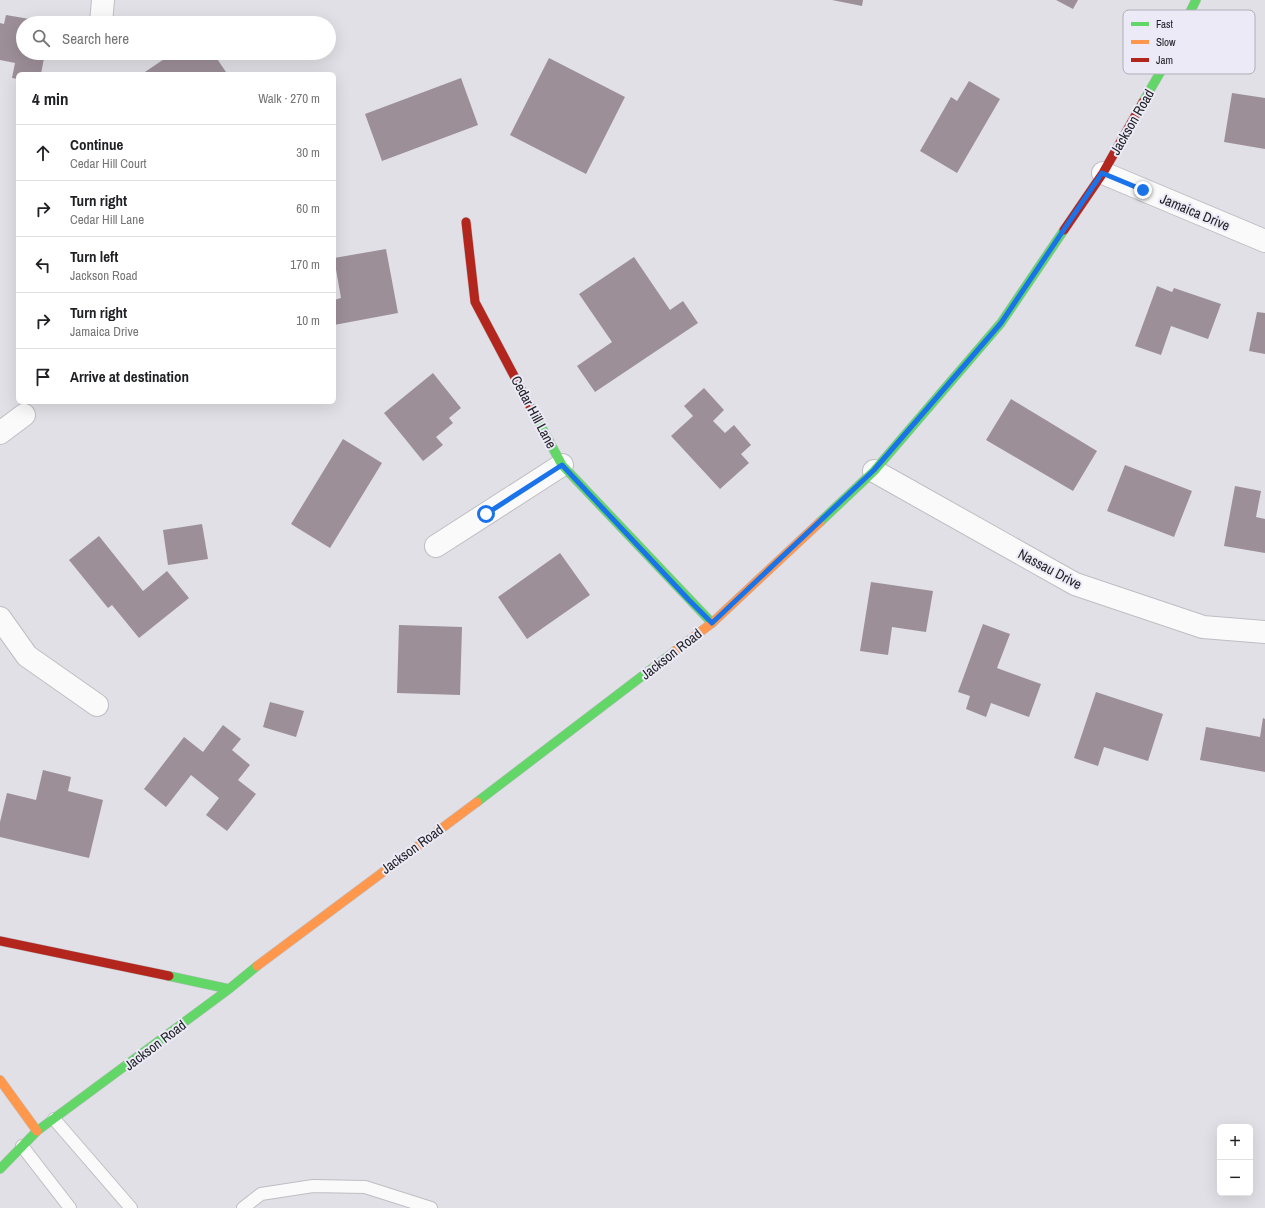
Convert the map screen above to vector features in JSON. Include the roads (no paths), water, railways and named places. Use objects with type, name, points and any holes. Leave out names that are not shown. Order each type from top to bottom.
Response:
[{"type":"main road","name":"Jackson Road","points":[[1191,10],[1196,0]]},
{"type":"main road","name":"Jackson Road","points":[[0,1169],[36,1131],[88,1096],[229,989],[269,955],[561,739],[712,623],[874,470],[1001,323],[1102,173],[1159,74]]},
{"type":"main road","name":"Cedar Hill Lane","points":[[466,222],[475,302],[562,465],[712,623]]},
{"type":"main road","points":[[0,941],[229,989]]},
{"type":"main road","points":[[0,1080],[36,1131]]},
{"type":"street","points":[[102,16],[103,0]]},
{"type":"street","name":"Jamaica Drive","points":[[1102,173],[1265,241]]},
{"type":"street","points":[[0,434],[24,415]]},
{"type":"street","points":[[436,546],[562,465]]},
{"type":"street","name":"Nassau Drive","points":[[874,470],[1075,584],[1203,627],[1265,632]]},
{"type":"street","points":[[0,618],[28,656],[97,705]]},
{"type":"lane","points":[[54,1119],[131,1208]]},
{"type":"lane","points":[[22,1146],[70,1208]]},
{"type":"lane","points":[[243,1208],[261,1194],[313,1186],[365,1187],[431,1208]]}]
